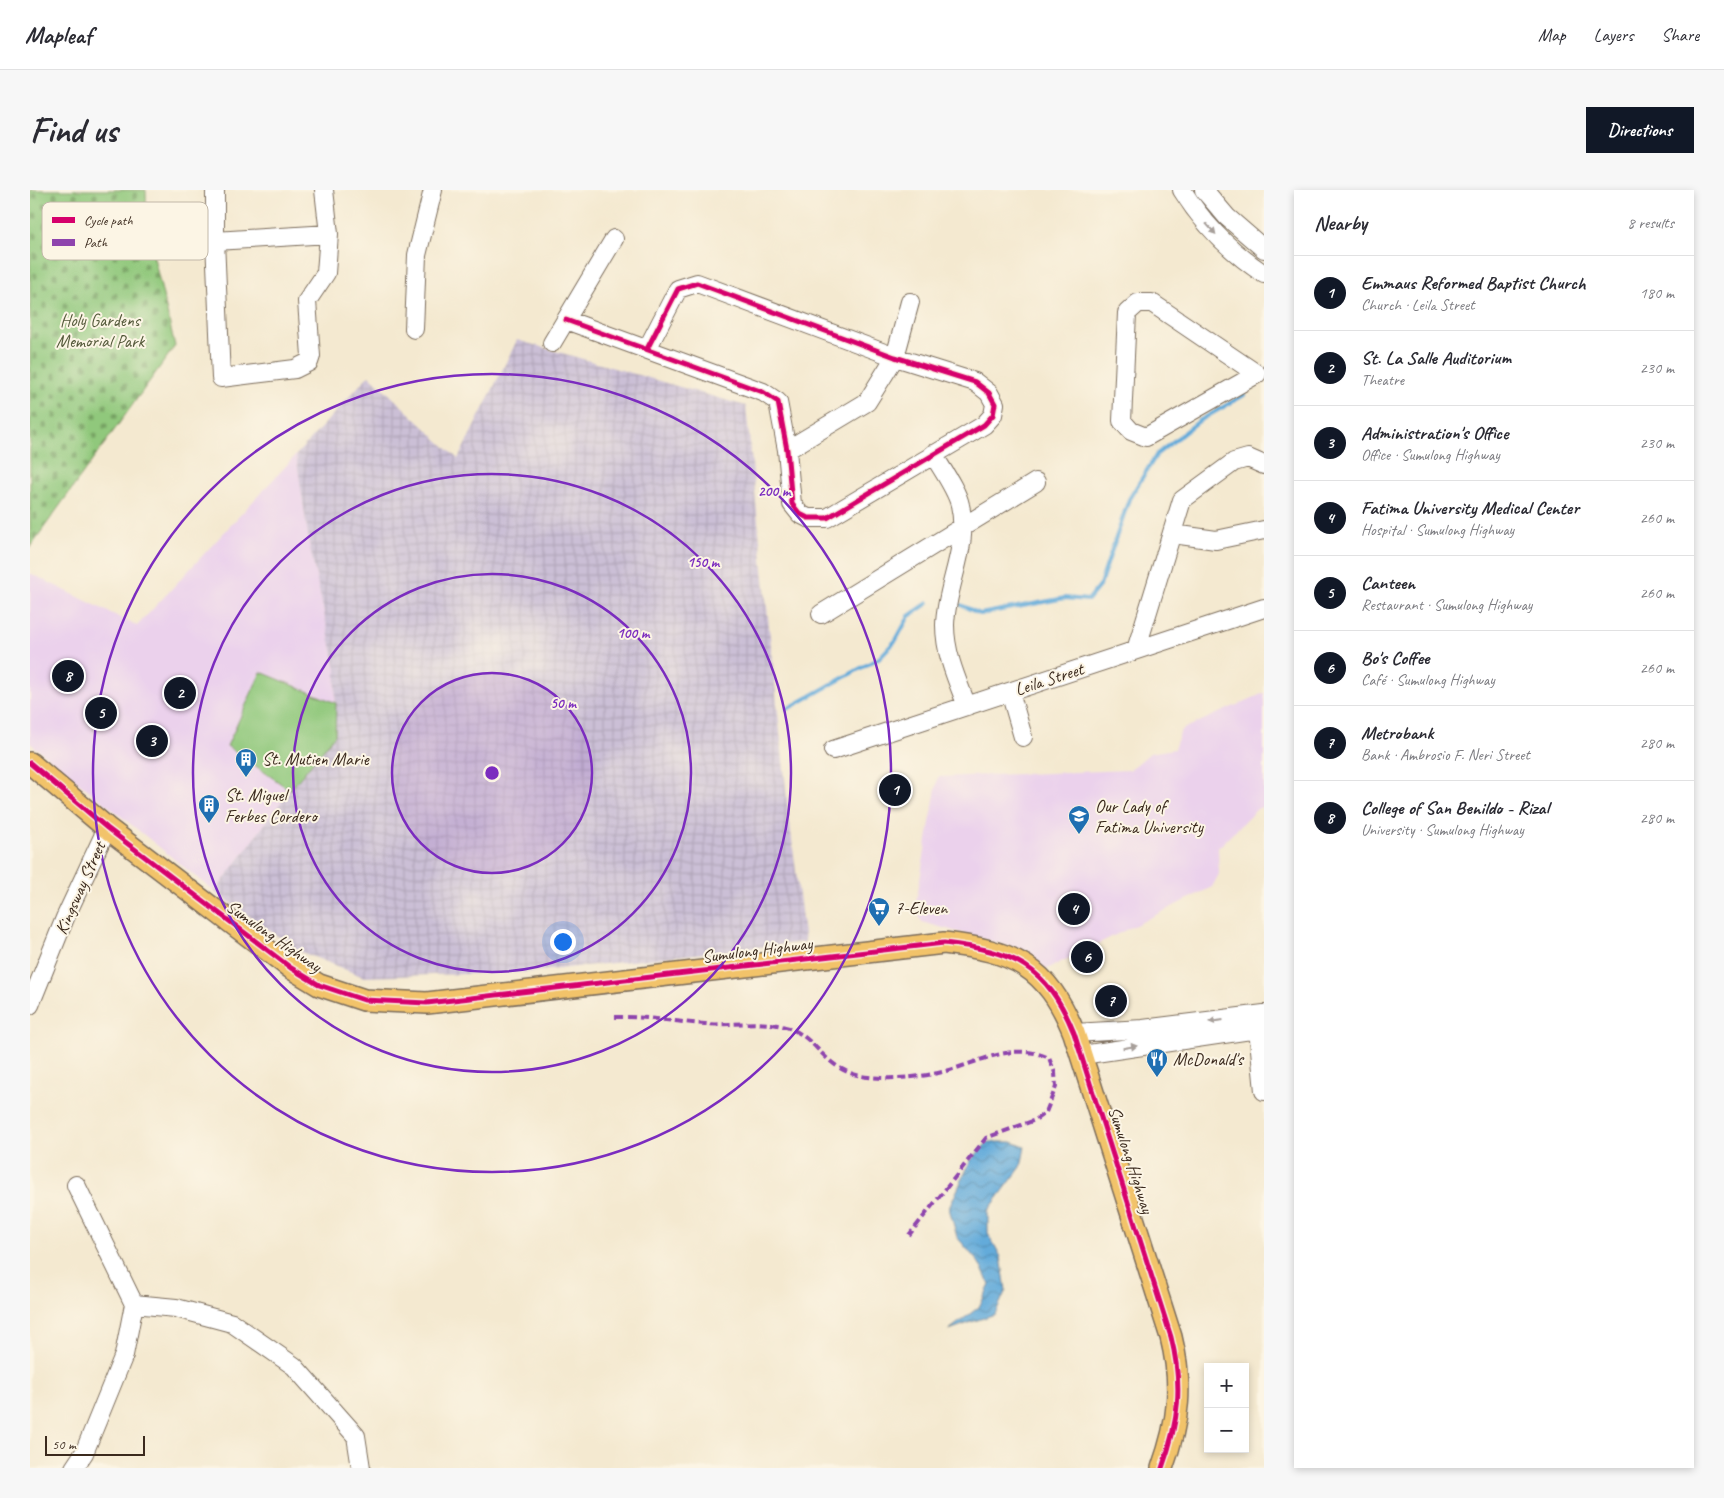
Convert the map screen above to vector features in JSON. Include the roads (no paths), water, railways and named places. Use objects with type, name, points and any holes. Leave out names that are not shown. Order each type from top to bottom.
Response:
[{"type":"main road","name":"Sumulong Highway","points":[[30,763],[107,828],[291,968],[319,985],[364,1000],[427,1003],[944,943],[988,950],[1026,965],[1040,976],[1054,992],[1074,1033],[1145,1250],[1179,1370],[1176,1413],[1162,1468]]},
{"type":"street","points":[[215,190],[215,241],[221,378],[295,369],[308,362],[311,356],[307,301],[326,272],[329,234],[324,190]]},
{"type":"street","points":[[414,329],[417,255],[433,190]]},
{"type":"street","points":[[1182,190],[1194,209],[1214,233],[1245,261],[1264,274]]},
{"type":"street","points":[[1204,190],[1227,217],[1264,249]]},
{"type":"street","points":[[215,241],[329,234]]},
{"type":"street","points":[[552,343],[614,239]]},
{"type":"street","points":[[566,320],[763,392],[778,402],[787,450],[792,504],[800,514],[808,518],[827,518],[984,425],[993,416],[995,404],[989,393],[975,382],[895,358],[697,283],[678,289],[647,349]]},
{"type":"street","points":[[787,450],[867,402],[895,358],[910,302]]},
{"type":"street","points":[[1138,303],[1152,303],[1260,375],[1146,437],[1131,431],[1122,421],[1128,313],[1138,303]]},
{"type":"street","points":[[933,454],[960,503],[962,527],[960,558],[951,586],[945,625],[949,657],[967,706]]},
{"type":"street","points":[[1136,650],[1182,500],[1234,462],[1248,458],[1264,465]]},
{"type":"street","points":[[821,614],[1036,482]]},
{"type":"street","points":[[1173,534],[1216,540],[1264,530]]},
{"type":"street","name":"Leila Street","points":[[833,750],[1264,608]]},
{"type":"street","points":[[1010,692],[1023,737]]},
{"type":"street","name":"Kingsway Street","points":[[30,1005],[65,918],[107,828]]},
{"type":"street","points":[[1074,1033],[1195,1031],[1262,1024],[1264,1091]]},
{"type":"street","points":[[1082,1055],[1195,1031]]},
{"type":"street","points":[[74,1468],[84,1453],[124,1355],[134,1304],[76,1185]]},
{"type":"street","points":[[134,1304],[176,1308],[232,1323],[294,1366],[356,1436],[361,1468]]},
{"type":"water","points":[[988,1142],[1012,1142],[1025,1147],[1021,1167],[988,1211],[988,1233],[1001,1257],[1006,1290],[995,1314],[949,1330],[979,1307],[990,1285],[979,1263],[957,1237],[949,1208],[971,1160]]},
{"type":"waterway","points":[[961,605],[980,614],[1065,598],[1088,600],[1100,585],[1129,499],[1157,454],[1199,421],[1244,395]]},
{"type":"waterway","points":[[787,709],[879,658],[896,640],[909,616],[928,603]]},
{"type":"place","name":"College of San Benildo - Rizal","points":[[68,676]]},
{"type":"place","name":"St. La Salle Auditorium","points":[[180,693]]},
{"type":"place","name":"Canteen","points":[[101,713]]},
{"type":"place","name":"Administration's Office","points":[[152,741]]},
{"type":"place","name":"St. Mutien Marie","points":[[246,778]]},
{"type":"place","name":"Emmaus Reformed Baptist Church","points":[[895,790]]},
{"type":"place","name":"St. Miguel Ferbes Cordero","points":[[209,824]]},
{"type":"place","name":"Our Lady of Fatima University","points":[[1079,835]]},
{"type":"place","name":"Fatima University Medical Center","points":[[1074,909]]},
{"type":"place","name":"7-Eleven","points":[[879,927]]},
{"type":"place","name":"Bo's Coffee","points":[[1087,957]]},
{"type":"place","name":"Metrobank","points":[[1111,1001]]},
{"type":"place","name":"McDonald's","points":[[1157,1078]]},
{"type":"park label","name":"Holy Gardens Memorial Park","points":[[100,330]]}]
